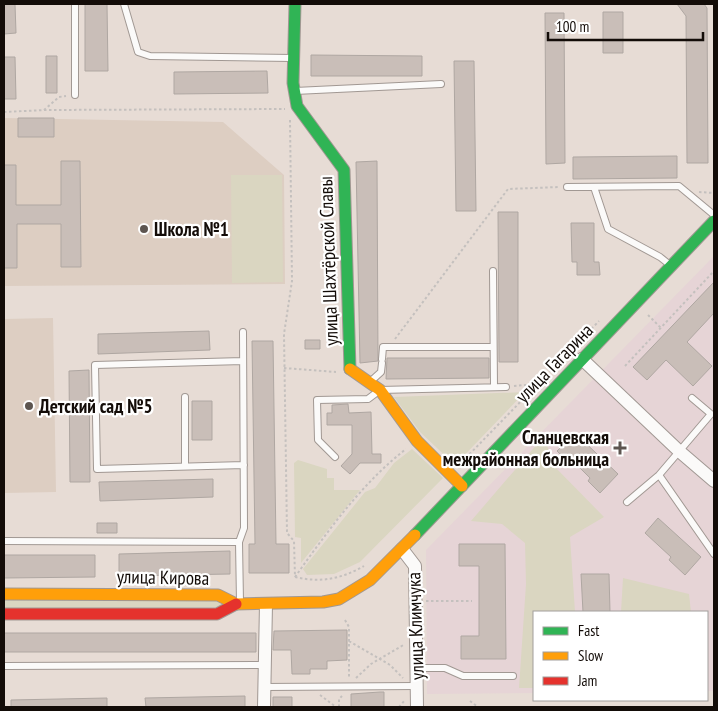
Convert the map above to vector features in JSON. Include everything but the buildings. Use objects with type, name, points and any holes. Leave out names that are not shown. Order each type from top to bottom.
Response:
[{"type":"main road","name":"улица Шахтёрской Славы","points":[[295,4],[294,91],[297,106],[344,170],[349,368],[368,384],[380,390],[417,441],[462,486]]},
{"type":"main road","name":"улица Гагарина","points":[[238,604],[323,602],[339,599],[370,580],[402,549],[714,220]]},
{"type":"main road","name":"улица Кирова","points":[[4,594],[218,595],[238,604]]},
{"type":"main road","name":"улица Кирова","points":[[4,614],[217,614],[238,604]]},
{"type":"street","points":[[582,358],[633,403],[679,451],[714,482]]},
{"type":"street","name":"улица Климчука","points":[[402,549],[415,566],[418,707]]},
{"type":"street","points":[[264,707],[266,604]]},
{"type":"lane","points":[[75,4],[75,95]]},
{"type":"lane","points":[[124,4],[138,52],[150,56],[294,58]]},
{"type":"lane","points":[[294,91],[441,84]]},
{"type":"lane","points":[[567,187],[679,186],[714,215]]},
{"type":"lane","points":[[594,187],[608,229],[660,257],[671,266]]},
{"type":"lane","points":[[492,270],[494,387]]},
{"type":"lane","points":[[238,604],[239,542],[244,528],[243,332]]},
{"type":"lane","points":[[368,384],[381,372],[383,347],[493,347]]},
{"type":"lane","points":[[243,361],[95,365],[96,469],[244,464]]},
{"type":"lane","points":[[335,457],[318,440],[317,400],[368,399],[380,390],[506,387]]},
{"type":"lane","points":[[185,397],[185,466]]},
{"type":"lane","points":[[628,502],[659,475],[711,414],[692,398]]},
{"type":"lane","points":[[659,475],[714,554]]},
{"type":"lane","points":[[4,541],[239,542]]},
{"type":"lane","points":[[4,666],[265,665]]},
{"type":"lane","points":[[417,668],[445,668],[463,676],[513,676]]},
{"type":"lane","points":[[264,687],[417,686]]},
{"type":"path","points":[[44,110],[59,97],[75,95]]},
{"type":"path","points":[[4,112],[44,110],[290,109]]},
{"type":"path","points":[[290,119],[292,281],[284,334],[284,368],[287,533],[294,541],[295,577]]},
{"type":"path","points":[[390,347],[422,301],[508,189],[567,187]]},
{"type":"path","points":[[625,366],[714,271]]},
{"type":"path","points":[[450,474],[604,315]]},
{"type":"path","points":[[648,315],[661,328]]},
{"type":"path","points":[[284,368],[345,373],[349,368]]},
{"type":"path","points":[[506,387],[537,384]]},
{"type":"path","points":[[295,577],[362,491],[392,460],[417,441]]},
{"type":"path","points":[[295,577],[307,580],[335,580],[364,566]]},
{"type":"path","points":[[416,601],[472,601]]},
{"type":"path","points":[[345,620],[349,628],[349,686]]},
{"type":"path","points":[[310,687],[338,707],[339,699],[371,664],[417,636]]},
{"type":"path","points":[[349,641],[390,665],[402,678],[417,686]]},
{"type":"path","points":[[470,701],[478,707]]},
{"type":"shaded area","name":"Школа №1","points":[[4,118],[223,122],[284,175],[285,284],[4,286]]},
{"type":"shaded area","points":[[231,175],[282,175],[283,282],[232,283]]},
{"type":"shaded area","name":"Сланцевская межрайонная больница","points":[[714,256],[714,691],[708,691],[708,611],[533,611],[533,693],[427,694],[426,550]]},
{"type":"shaded area","name":"Детский сад №5","points":[[53,318],[56,492],[4,493],[4,319]]},
{"type":"shaded area","points":[[525,392],[455,465],[420,432],[394,397]]},
{"type":"shaded area","points":[[544,436],[554,466],[604,517],[570,537],[575,611],[533,611],[533,688],[519,688],[526,584],[525,543],[502,524],[471,521]]},
{"type":"shaded area","points":[[412,449],[443,478],[360,562],[334,574],[307,575],[303,569],[365,492],[375,488],[394,463]]},
{"type":"shaded area","points":[[298,460],[327,469],[327,478],[334,478],[334,490],[360,490],[301,563],[301,538],[295,537],[294,463]]},
{"type":"shaded area","points":[[623,578],[689,594],[691,611],[621,611]]},
{"type":"shaded area","points":[[4,600],[219,600],[222,607],[4,609]]},
{"type":"traffic: fast","points":[[295,4],[293,83],[297,106],[344,170],[350,369]]},
{"type":"traffic: fast","points":[[415,535],[714,221]]},
{"type":"traffic: slow","points":[[350,369],[380,390],[417,441],[462,486]]},
{"type":"traffic: slow","points":[[4,594],[218,595],[236,604],[323,602],[339,599],[370,580],[415,535]]},
{"type":"traffic: jam","points":[[4,614],[217,614],[236,604]]},
{"type":"place","name":"Школа №1","points":[[144,229]]},
{"type":"place","name":"Детский сад №5","points":[[29,406]]},
{"type":"place","name":"Сланцевская межрайонная больница","points":[[620,448]]}]
